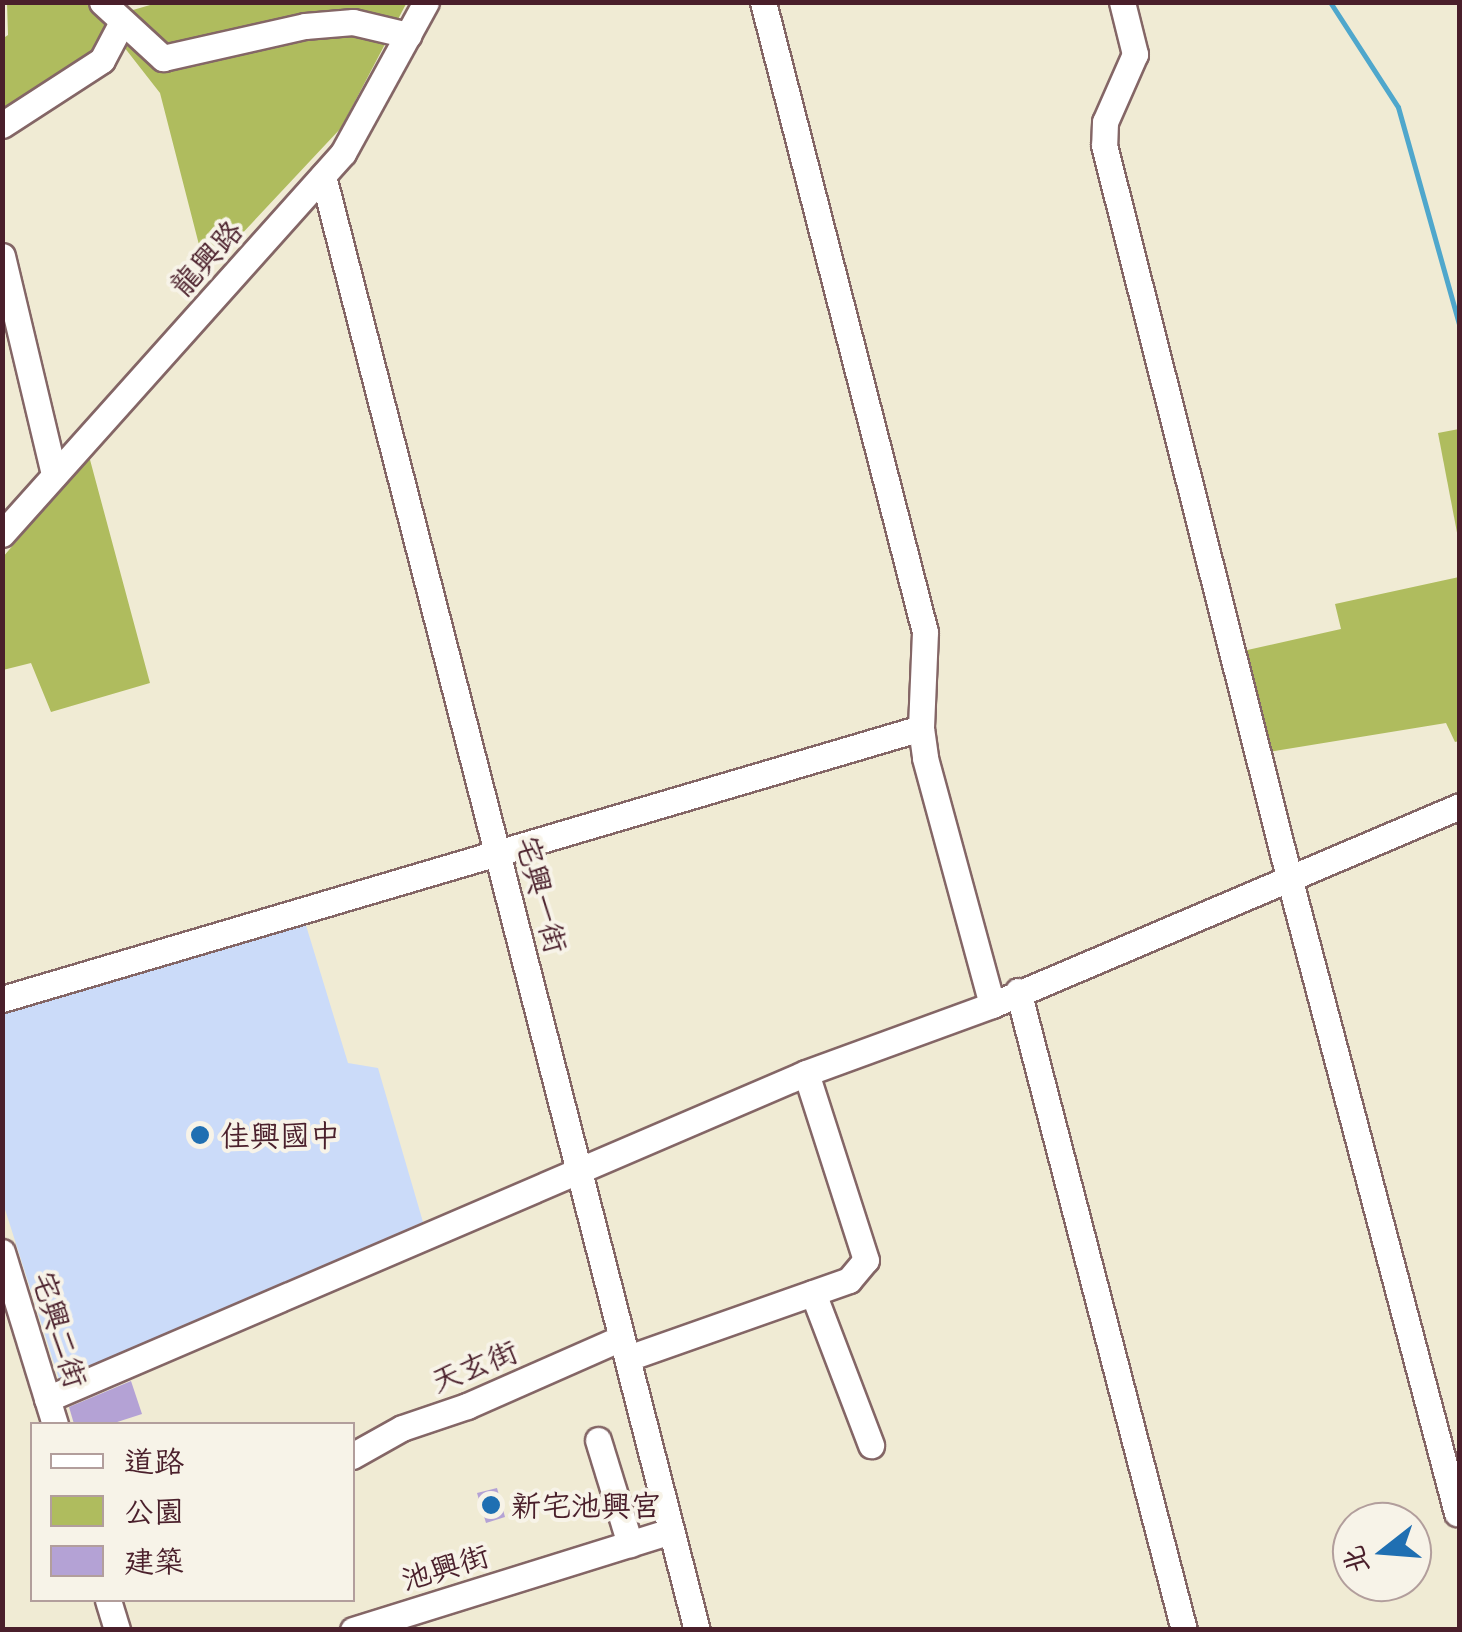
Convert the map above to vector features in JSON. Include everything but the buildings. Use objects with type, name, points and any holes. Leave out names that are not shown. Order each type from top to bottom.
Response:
[{"type":"street","points":[[102,2],[121,24],[164,58],[321,24],[353,22],[408,35]]},
{"type":"street","name":"龍興路","points":[[2,534],[343,153],[426,2]]},
{"type":"street","points":[[764,2],[926,632],[920,728],[992,1005]]},
{"type":"street","points":[[1122,2],[1136,54],[1106,122],[1104,145],[1290,881],[1456,1513]]},
{"type":"street","points":[[2,125],[102,60],[121,24]]},
{"type":"street","name":"宅興一街","points":[[323,176],[697,1630]]},
{"type":"street","points":[[2,256],[54,475]]},
{"type":"street","points":[[2,999],[920,728]]},
{"type":"street","points":[[47,1399],[806,1073],[992,1005],[1460,806]]},
{"type":"street","points":[[1018,991],[1184,1630]]},
{"type":"street","name":"天玄街","points":[[355,1454],[402,1428],[624,1348],[848,1280],[866,1260],[806,1073]]},
{"type":"street","name":"宅興二街","points":[[2,1252],[54,1422]]},
{"type":"street","points":[[813,1292],[871,1446]]},
{"type":"street","points":[[598,1440],[630,1544]]},
{"type":"street","name":"池興街","points":[[353,1630],[671,1531]]},
{"type":"street","points":[[109,1602],[116,1630]]},
{"type":"shaded area","name":"佳興國中","points":[[305,922],[348,1063],[378,1068],[423,1222],[60,1382],[3,1203],[2,1011]]},
{"type":"green space","points":[[7,3],[86,3],[109,30],[126,12],[157,3],[406,4],[341,128],[206,272],[160,93],[117,38],[26,126],[3,131],[2,39],[8,35]]},
{"type":"green space","points":[[1460,429],[1459,543],[1438,433]]},
{"type":"green space","points":[[89,456],[150,683],[51,712],[31,663],[3,670],[3,557]]},
{"type":"green space","points":[[1459,577],[1459,741],[1455,742],[1446,723],[1262,753],[1234,653],[1341,629],[1335,604]]},
{"type":"waterway","points":[[1330,2],[1398,107],[1460,327]]},
{"type":"place","name":"佳興國中","points":[[200,1135]]},
{"type":"place","name":"新宅池興宮","points":[[491,1505]]}]
